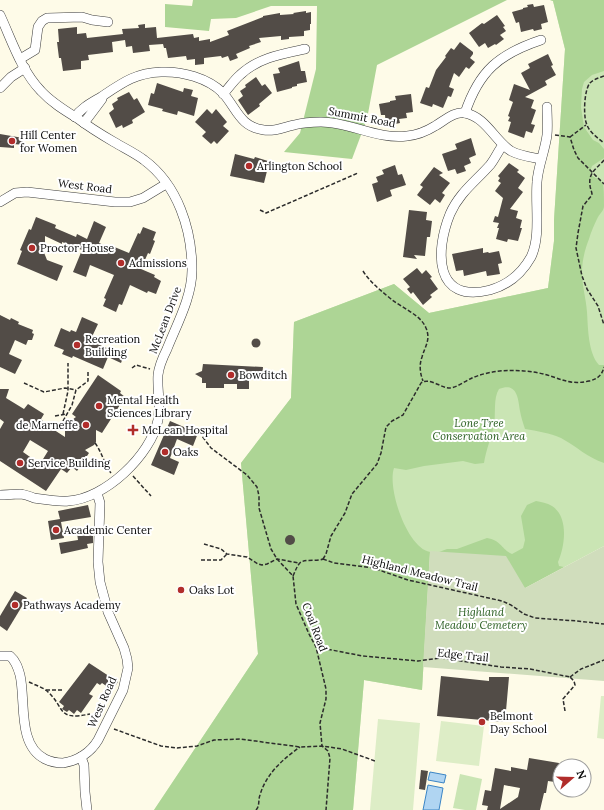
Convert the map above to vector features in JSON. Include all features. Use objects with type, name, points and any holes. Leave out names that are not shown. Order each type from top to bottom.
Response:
[{"type":"street","name":"McLean Drive","points":[[0,15],[25,68],[41,91],[74,117],[144,160],[156,171],[176,201],[188,231],[192,258],[191,284],[159,369],[158,420],[154,434],[135,462],[111,485],[97,493],[82,498],[67,501],[36,498],[22,494],[0,495]]},
{"type":"street","points":[[20,58],[35,50],[38,27],[42,21],[47,18],[82,16],[92,20],[108,22]]},
{"type":"street","points":[[540,40],[516,49],[491,67],[477,84],[471,95],[465,113],[482,122],[503,145],[516,154],[541,159]]},
{"type":"street","points":[[223,94],[242,73],[259,62],[276,55],[305,49]]},
{"type":"street","points":[[0,88],[11,77],[25,68]]},
{"type":"street","name":"Summit Road","points":[[74,117],[80,110],[130,79],[150,73],[166,72],[182,73],[199,78],[214,86],[223,94],[241,119],[256,128],[264,130],[273,130],[311,122],[340,124],[391,136],[408,136],[430,129],[453,115],[465,113]]},
{"type":"street","name":"Summit Road","points":[[84,123],[106,93]]},
{"type":"street","points":[[503,145],[489,166],[459,198],[443,235],[441,255],[446,276],[451,284],[465,292],[480,292],[504,284],[517,275],[531,256],[535,246],[537,177],[547,134],[547,107]]},
{"type":"street","name":"West Road","points":[[0,202],[10,195],[27,192],[115,202],[130,202],[139,200],[166,184]]},
{"type":"street","name":"West Road","points":[[0,656],[7,655],[17,666],[24,698],[26,730],[34,750],[41,757],[55,762],[70,762],[81,757],[96,744],[123,690],[127,673],[127,659],[106,605],[100,582],[98,562],[100,503],[97,493]]},
{"type":"street","points":[[81,757],[84,765],[87,810]]},
{"type":"path","points":[[604,76],[596,78],[591,82],[587,87],[585,94],[586,124],[591,132],[604,143]]},
{"type":"path","points":[[547,134],[570,137],[586,124]]},
{"type":"path","points":[[570,137],[578,158],[604,184]]},
{"type":"path","points":[[604,160],[592,172],[590,185],[593,193],[583,206],[576,248],[582,276],[587,289],[598,306],[604,325]]},
{"type":"path","points":[[260,210],[266,213],[358,173]]},
{"type":"path","points":[[363,271],[369,280],[391,299],[421,320],[426,327],[428,344],[420,366],[423,381]]},
{"type":"path","points":[[177,301],[178,290]]},
{"type":"path","points":[[63,414],[68,388],[68,363]]},
{"type":"path","points":[[132,368],[136,365],[150,369]]},
{"type":"path","points":[[423,381],[432,382],[448,388],[454,387],[487,372],[505,370],[539,373],[570,382],[580,383],[594,380],[599,377],[604,367]]},
{"type":"path","points":[[63,422],[72,405],[76,390],[88,381],[88,371]]},
{"type":"path","points":[[204,544],[221,549],[227,554],[247,557],[258,564],[267,564],[277,559],[299,563],[302,561],[319,561],[323,559],[331,536],[345,513],[352,494],[376,464],[381,454],[388,423],[403,415],[417,387],[423,381]]},
{"type":"path","points":[[24,383],[44,392],[59,388],[76,390]]},
{"type":"path","points":[[55,416],[67,414]]},
{"type":"path","points":[[199,432],[211,448],[247,475],[257,487],[259,508],[265,530],[271,549],[277,559],[293,576],[299,563]]},
{"type":"path","points":[[95,443],[112,475]]},
{"type":"path","points":[[132,474],[151,496]]},
{"type":"path","points":[[201,560],[221,560],[227,554]]},
{"type":"path","name":"Highland Meadow Trail","points":[[323,559],[334,563],[373,568],[408,580],[502,601],[524,614],[535,618],[604,624]]},
{"type":"path","name":"Coal Road","points":[[293,576],[296,604],[316,647],[326,689],[326,699],[320,723],[322,746],[328,751],[330,758],[326,810]]},
{"type":"path","name":"Edge Trail","points":[[316,647],[363,656],[418,661],[441,658],[501,667],[530,669],[570,677]]},
{"type":"path","points":[[565,711],[563,699],[575,685],[574,681],[570,677],[581,668],[604,660]]},
{"type":"path","points":[[20,678],[46,690],[64,690]]},
{"type":"path","points":[[46,690],[65,714],[73,716],[90,714]]},
{"type":"path","points":[[104,726],[161,746],[177,748],[196,746],[214,740],[240,739],[300,747],[322,746],[342,749],[375,761]]},
{"type":"path","points":[[256,810],[259,808],[260,795],[269,775],[280,763],[300,747]]},
{"type":"green space","points":[[193,0],[507,0],[377,65],[367,119],[352,159],[284,152],[300,133],[316,69],[317,6],[271,6],[236,18],[211,19],[209,31],[165,27],[165,4],[192,6]]},
{"type":"green space","name":"Lone Tree Conservation Area","points":[[550,0],[604,0],[604,546],[525,588],[506,556],[430,552],[422,690],[364,680],[353,810],[154,810],[258,654],[241,463],[291,398],[294,322],[394,284],[429,313],[548,288],[554,241],[554,220],[565,49],[553,1]]},
{"type":"green space","name":"Lone Tree Conservation Area","points":[[550,0],[604,0],[604,71],[592,75],[584,82],[581,107],[584,127],[593,140],[599,143],[604,149],[604,158],[592,166],[591,173],[603,184],[604,208],[598,217],[585,251],[582,272],[591,347],[595,360],[599,365],[604,365],[604,463],[598,461],[561,438],[548,433],[525,429],[516,392],[513,389],[505,387],[499,389],[497,393],[495,401],[494,426],[484,463],[475,464],[463,461],[406,470],[394,468],[393,489],[401,516],[414,540],[422,548],[430,552],[422,690],[364,680],[353,810],[154,810],[258,654],[241,463],[291,398],[294,322],[394,284],[429,313],[548,288],[554,241],[554,220],[565,49],[553,1]]},
{"type":"green space","points":[[536,501],[552,506],[561,517],[564,540],[558,562],[559,566],[564,567],[525,588],[439,552],[447,549],[457,549],[487,538],[492,539],[512,554],[523,548],[525,540],[521,516],[527,505]]},
{"type":"green space","name":"Highland Meadow Cemetery","points":[[604,546],[604,681],[423,667],[430,551],[506,556],[525,588]]},
{"type":"green space","points":[[601,696],[604,696],[604,739],[597,738]]},
{"type":"green space","points":[[378,719],[420,723],[413,810],[370,810]]},
{"type":"green space","points":[[441,721],[484,726],[479,766],[436,761]]},
{"type":"green space","points":[[460,774],[482,779],[476,810],[453,808]]},
{"type":"water","points":[[430,772],[446,775],[444,783],[428,780]]},
{"type":"water","points":[[428,785],[443,788],[439,810],[423,810]]},
{"type":"building","points":[[533,4],[534,7],[544,5],[548,22],[541,24],[542,29],[534,31],[533,29],[521,32],[519,22],[516,23],[512,12],[528,7],[527,5]]},
{"type":"building","points":[[306,11],[306,13],[311,12],[311,24],[310,30],[304,31],[304,36],[289,37],[289,39],[281,40],[281,36],[259,38],[261,42],[249,46],[250,48],[236,54],[238,58],[230,61],[228,56],[222,58],[221,56],[204,58],[204,64],[195,65],[195,59],[187,60],[186,56],[168,58],[166,48],[164,48],[163,44],[149,45],[150,51],[133,53],[132,46],[126,47],[125,40],[112,42],[113,52],[88,55],[89,60],[81,61],[81,69],[63,71],[61,58],[59,58],[57,42],[59,42],[58,29],[77,27],[77,34],[86,33],[87,38],[123,34],[122,29],[139,28],[138,25],[145,24],[145,28],[156,27],[157,38],[193,34],[194,38],[199,37],[199,41],[210,39],[210,42],[229,35],[227,31],[263,16],[280,13],[280,15],[294,14],[293,13]]},
{"type":"building","points":[[497,15],[505,26],[503,27],[506,31],[500,35],[504,39],[496,45],[495,44],[488,48],[485,43],[479,47],[469,33],[482,23],[484,24]]},
{"type":"building","points":[[460,42],[473,52],[470,58],[475,62],[469,69],[466,67],[459,77],[454,73],[449,87],[454,89],[451,97],[448,96],[443,108],[433,104],[432,107],[420,103],[426,87],[429,88],[436,70],[446,57],[445,56],[451,48],[454,50]]},
{"type":"building","points":[[548,54],[553,65],[551,66],[556,75],[545,81],[547,85],[525,97],[534,100],[531,108],[536,110],[531,124],[535,125],[532,133],[526,131],[524,138],[508,132],[511,122],[508,121],[510,117],[508,116],[513,102],[509,100],[514,84],[530,90],[521,73],[530,68],[528,64]]},
{"type":"building","points":[[299,61],[301,71],[305,71],[307,82],[297,84],[297,86],[292,88],[277,92],[273,74],[280,73],[278,68]]},
{"type":"building","points":[[256,77],[262,86],[265,84],[272,93],[259,104],[260,106],[248,115],[238,100],[243,96],[240,91],[246,87],[245,85]]},
{"type":"building","points":[[157,83],[183,92],[184,88],[193,90],[191,96],[198,98],[194,116],[178,111],[177,115],[148,105],[151,93],[154,94]]},
{"type":"building","points":[[129,92],[134,100],[137,98],[145,112],[132,120],[133,123],[123,128],[122,125],[116,128],[109,113],[114,109],[112,104],[118,100],[117,98]]},
{"type":"building","points":[[411,94],[413,112],[406,113],[407,118],[399,119],[400,123],[386,126],[385,115],[381,115],[379,104],[396,100],[395,96]]},
{"type":"building","points":[[207,109],[212,114],[216,109],[227,122],[223,126],[229,131],[217,144],[214,141],[211,144],[202,136],[206,132],[195,122]]},
{"type":"building","name":"Hill Center for Women","points":[[0,134],[23,138],[23,145],[14,144],[14,148],[0,147]]},
{"type":"building","points":[[471,138],[476,155],[469,158],[471,163],[464,166],[466,171],[457,174],[455,169],[448,171],[442,154],[457,149],[455,144]]},
{"type":"building","name":"Arlington School","points":[[235,154],[254,159],[255,157],[268,161],[265,170],[267,171],[264,183],[230,176]]},
{"type":"building","points":[[509,163],[519,170],[517,172],[525,178],[518,188],[523,192],[510,209],[518,211],[516,218],[522,220],[520,228],[522,228],[518,241],[508,239],[507,242],[496,239],[499,223],[493,222],[495,216],[498,217],[503,198],[495,191],[501,183],[498,181],[500,178],[498,176]]},
{"type":"building","points":[[395,165],[398,175],[402,174],[406,185],[390,190],[392,196],[377,202],[372,184],[378,182],[376,177],[384,174],[382,170]]},
{"type":"building","points":[[434,167],[443,173],[439,175],[450,183],[442,193],[445,195],[440,203],[435,199],[430,205],[417,195],[423,187],[420,185]]},
{"type":"building","points":[[409,210],[427,212],[426,220],[432,221],[430,237],[427,237],[425,256],[414,255],[417,259],[403,257]]},
{"type":"building","name":"Admissions","points":[[36,217],[56,225],[55,228],[76,237],[77,234],[87,239],[94,221],[106,227],[99,243],[111,248],[112,246],[129,253],[138,233],[140,234],[143,227],[156,232],[153,240],[155,241],[150,254],[148,253],[141,269],[155,275],[154,277],[161,281],[156,294],[148,291],[147,293],[130,285],[122,305],[119,304],[116,312],[103,306],[106,299],[104,298],[114,275],[90,265],[86,277],[73,272],[82,250],[62,242],[62,244],[45,236],[45,246],[43,250],[47,260],[63,266],[57,281],[17,264],[22,251],[20,250]]},
{"type":"building","points":[[483,248],[483,253],[499,251],[502,263],[498,264],[500,274],[487,276],[486,271],[464,276],[463,270],[456,271],[452,254]]},
{"type":"building","points":[[417,268],[422,274],[426,270],[432,277],[430,278],[438,289],[430,295],[432,297],[423,305],[413,292],[411,294],[407,289],[410,287],[403,279]]},
{"type":"building","points":[[0,315],[10,320],[11,318],[19,322],[18,324],[33,330],[32,333],[34,334],[32,340],[28,340],[26,345],[15,340],[9,354],[22,360],[15,374],[0,367]]},
{"type":"building","name":"Recreation Building","points":[[82,317],[98,324],[90,341],[124,355],[121,363],[108,357],[103,369],[73,356],[72,358],[62,354],[64,350],[54,346],[61,328],[70,332],[71,330],[76,332]]},
{"type":"building","points":[[254,339],[258,339],[260,343],[258,347],[254,347],[252,345],[252,341]]},
{"type":"building","name":"Bowditch","points":[[203,364],[263,367],[262,378],[249,377],[249,389],[237,389],[237,384],[224,384],[224,388],[206,388],[206,383],[202,383],[202,378],[195,374],[202,371]]},
{"type":"building","points":[[98,375],[121,391],[120,393],[125,397],[102,433],[96,430],[96,442],[94,445],[85,450],[89,453],[77,471],[72,467],[67,473],[61,469],[46,491],[0,461],[0,429],[4,422],[0,419],[0,389],[9,389],[6,398],[24,409],[28,404],[44,414],[41,419],[43,421],[42,422],[65,437],[65,425],[76,417],[72,414]],"holes":[[[30,440],[48,451],[40,464],[23,452]]]},
{"type":"building","name":"Oaks","points":[[170,421],[198,433],[193,446],[177,439],[170,458],[179,462],[174,475],[151,465]]},
{"type":"building","name":"Academic Center","points":[[88,505],[91,517],[61,522],[64,538],[51,540],[48,521],[60,519],[58,511]]},
{"type":"building","points":[[93,530],[93,543],[87,544],[88,548],[61,554],[59,543],[78,540],[77,533]]},
{"type":"building","points":[[288,535],[292,535],[294,536],[294,544],[288,545],[285,542],[285,538]]},
{"type":"building","points":[[15,591],[27,598],[7,631],[0,626],[0,616]]},
{"type":"building","points":[[89,663],[118,682],[112,690],[102,683],[100,685],[97,683],[89,694],[93,696],[81,713],[77,710],[74,714],[69,710],[67,712],[62,709],[64,706],[59,702]]},
{"type":"building","points":[[441,676],[489,681],[489,677],[509,677],[505,722],[437,716]]},
{"type":"building","points":[[529,758],[552,762],[552,782],[548,781],[546,793],[544,793],[540,810],[487,810],[488,806],[482,805],[485,790],[491,791],[495,768],[511,771],[511,767],[527,770]],"holes":[[[504,785],[520,788],[518,797],[500,809]]]},
{"type":"building","points":[[421,770],[428,771],[425,790],[419,789]]},
{"type":"place","name":"Hill Center for Women","points":[[12,141]]},
{"type":"place","name":"Arlington School","points":[[249,166]]},
{"type":"place","name":"Proctor House","points":[[32,248]]},
{"type":"place","name":"Admissions","points":[[121,263]]},
{"type":"place","name":"Recreation Building","points":[[77,345]]},
{"type":"place","name":"Bowditch","points":[[231,375]]},
{"type":"place","name":"Mental Health Sciences Library","points":[[99,406]]},
{"type":"place","name":"de Marneffe","points":[[86,425]]},
{"type":"place","name":"McLean Hospital","points":[[133,430]]},
{"type":"place","name":"Oaks","points":[[165,452]]},
{"type":"place","name":"Service Building","points":[[20,463]]},
{"type":"place","name":"Academic Center","points":[[56,530]]},
{"type":"place","name":"Oaks Lot","points":[[181,590]]},
{"type":"place","name":"Pathways Academy","points":[[15,605]]},
{"type":"place","name":"Belmont Day School","points":[[482,722]]}]
